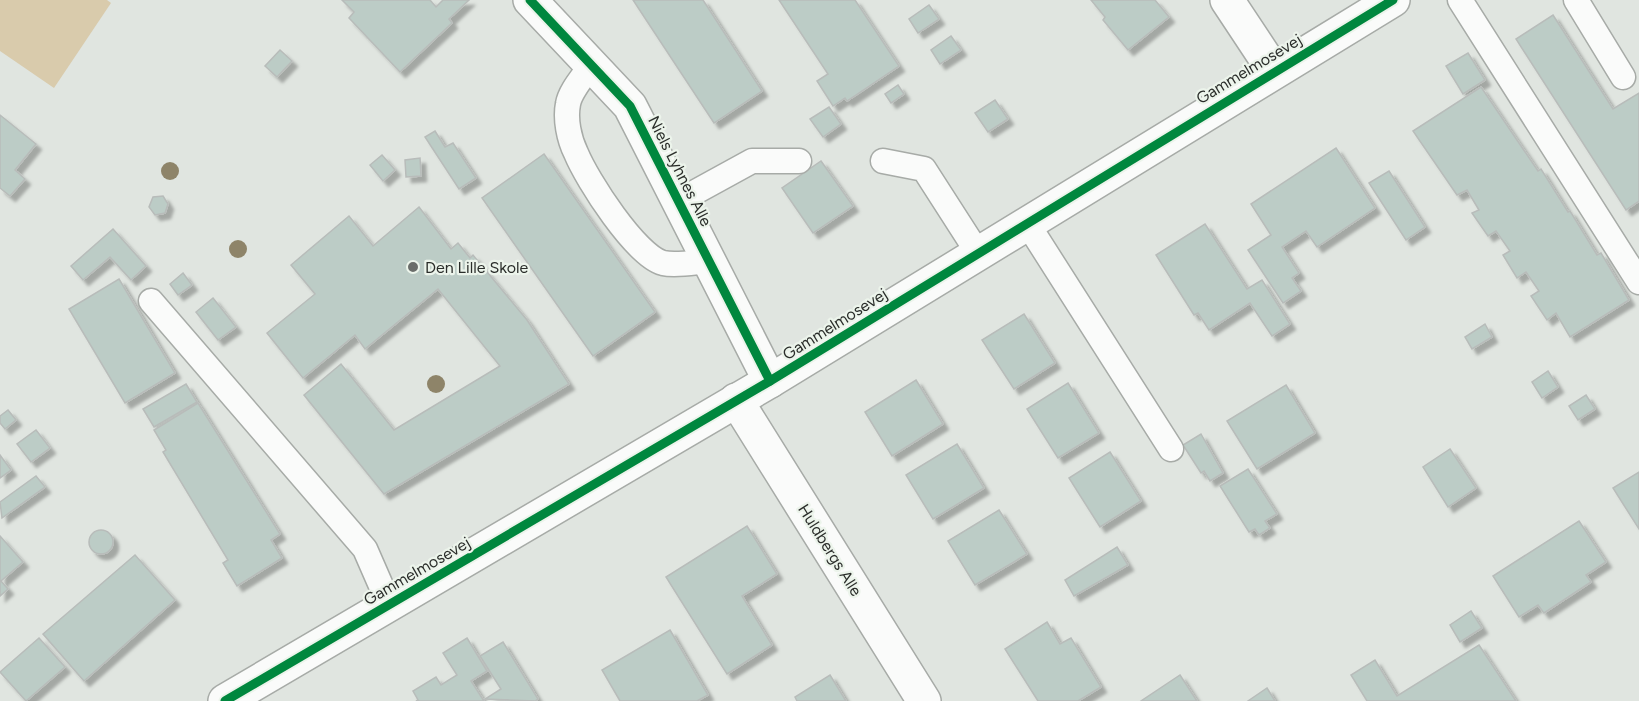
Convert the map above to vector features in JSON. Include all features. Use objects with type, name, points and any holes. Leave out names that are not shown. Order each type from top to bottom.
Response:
[{"type":"street","name":"Niels Lyhnes Alle","points":[[530,0],[630,106],[770,381]]},
{"type":"street","points":[[1227,0],[1274,71]]},
{"type":"street","name":"Gammelmosevej","points":[[225,701],[770,381],[1393,0]]},
{"type":"street","name":"Huldbergs Alle","points":[[736,400],[924,701]]},
{"type":"lane","points":[[1460,0],[1639,282]]},
{"type":"lane","points":[[1576,0],[1623,77]]},
{"type":"lane","points":[[591,65],[568,101],[567,121],[575,153],[611,212],[639,246],[654,259],[665,263],[709,261]]},
{"type":"lane","points":[[679,201],[752,161],[799,161]]},
{"type":"lane","points":[[883,161],[924,169],[978,253]]},
{"type":"lane","points":[[1027,223],[1171,449]]},
{"type":"lane","points":[[152,301],[364,549],[389,604]]},
{"type":"shaded area","points":[[0,0],[107,0],[111,3],[54,88],[0,51]]},
{"type":"building","points":[[342,0],[430,0],[436,7],[443,0],[469,0],[449,19],[452,23],[400,72],[349,18],[354,12]]},
{"type":"building","points":[[633,0],[703,0],[762,91],[714,123]]},
{"type":"building","points":[[779,0],[855,0],[899,66],[847,101],[845,98],[833,106],[817,81],[828,74]]},
{"type":"building","points":[[1091,0],[1155,0],[1169,17],[1128,50],[1103,20],[1105,17]]},
{"type":"building","points":[[929,5],[939,19],[918,33],[909,19]]},
{"type":"building","points":[[1553,15],[1613,109],[1639,93],[1639,201],[1626,210],[1516,39]]},
{"type":"building","points":[[951,36],[961,50],[940,64],[931,50]]},
{"type":"building","points":[[280,50],[292,61],[277,77],[265,66]]},
{"type":"building","points":[[1468,53],[1485,80],[1463,94],[1446,66]]},
{"type":"building","points":[[898,85],[904,94],[891,103],[885,94]]},
{"type":"building","points":[[1481,87],[1538,171],[1541,169],[1568,212],[1570,211],[1597,255],[1601,253],[1629,300],[1570,337],[1556,313],[1547,320],[1531,296],[1539,291],[1526,272],[1517,278],[1503,255],[1510,251],[1496,231],[1488,236],[1472,213],[1479,210],[1467,190],[1457,195],[1413,131]]},
{"type":"building","points":[[995,100],[1008,119],[988,132],[975,113]]},
{"type":"building","points":[[829,107],[841,124],[823,137],[810,119]]},
{"type":"building","points":[[0,115],[36,144],[15,170],[25,179],[10,196],[0,188]]},
{"type":"building","points":[[435,131],[445,147],[453,143],[476,178],[459,189],[425,137]]},
{"type":"building","points":[[1336,148],[1375,208],[1317,247],[1306,231],[1282,247],[1299,273],[1292,278],[1301,291],[1283,303],[1248,250],[1271,235],[1251,204]]},
{"type":"building","points":[[544,154],[655,312],[593,356],[482,198]]},
{"type":"building","points":[[382,155],[395,170],[383,181],[370,165]]},
{"type":"building","points":[[420,158],[421,176],[406,177],[405,160]]},
{"type":"building","points":[[821,161],[853,206],[813,233],[782,188]]},
{"type":"building","points":[[1389,171],[1425,227],[1406,240],[1369,183]]},
{"type":"building","points":[[163,196],[168,204],[165,213],[155,215],[149,207],[153,197]]},
{"type":"building","points":[[419,207],[451,249],[458,243],[470,258],[473,255],[527,320],[569,384],[384,494],[304,395],[341,364],[394,430],[500,366],[438,289],[365,349],[355,335],[303,378],[267,333],[315,294],[291,265],[349,216],[373,246]]},
{"type":"building","points":[[1205,224],[1247,289],[1262,280],[1290,324],[1272,336],[1250,303],[1209,330],[1198,313],[1194,315],[1156,255]]},
{"type":"building","points":[[113,229],[146,266],[131,280],[110,257],[83,280],[71,266]]},
{"type":"building","points":[[183,273],[192,285],[178,295],[170,284]]},
{"type":"building","points":[[119,279],[175,373],[125,403],[69,309]]},
{"type":"building","points":[[213,298],[236,327],[218,340],[196,312]]},
{"type":"building","points":[[1024,314],[1055,363],[1014,389],[982,340]]},
{"type":"building","points":[[1485,324],[1492,337],[1472,349],[1465,337]]},
{"type":"building","points":[[1548,371],[1558,387],[1542,398],[1532,382]]},
{"type":"building","points":[[916,380],[943,424],[892,456],[865,412]]},
{"type":"building","points":[[1068,383],[1099,433],[1058,458],[1027,409]]},
{"type":"building","points":[[186,384],[197,402],[154,427],[143,409]]},
{"type":"building","points":[[1286,385],[1315,433],[1257,469],[1227,421]]},
{"type":"building","points":[[1586,395],[1595,409],[1578,420],[1569,406]]},
{"type":"building","points":[[198,403],[280,534],[271,540],[282,558],[237,586],[223,563],[228,560],[163,452],[166,450],[154,430]]},
{"type":"building","points":[[8,410],[16,420],[5,429],[0,423],[0,416]]},
{"type":"building","points":[[36,430],[50,448],[31,462],[17,444]]},
{"type":"building","points":[[1201,434],[1223,473],[1210,481],[1204,471],[1201,473],[1183,445]]},
{"type":"building","points":[[957,444],[984,488],[933,519],[906,475]]},
{"type":"building","points":[[1450,449],[1476,488],[1448,507],[1423,467]]},
{"type":"building","points":[[1110,452],[1141,501],[1100,527],[1069,478]]},
{"type":"building","points":[[0,455],[11,470],[0,478]]},
{"type":"building","points":[[1248,469],[1277,514],[1265,521],[1270,528],[1259,535],[1255,529],[1249,532],[1220,486]]},
{"type":"building","points":[[1639,472],[1639,529],[1613,488]]},
{"type":"building","points":[[36,476],[45,487],[2,518],[0,502]]},
{"type":"building","points":[[999,510],[1027,554],[975,585],[948,541]]},
{"type":"building","points":[[1579,521],[1606,562],[1586,575],[1591,582],[1544,613],[1538,605],[1519,617],[1493,576]]},
{"type":"building","points":[[747,526],[777,574],[742,596],[772,645],[727,674],[666,577]]},
{"type":"building","points":[[101,530],[109,534],[113,542],[109,550],[101,554],[93,550],[89,542],[93,534]]},
{"type":"building","points":[[0,536],[23,562],[1,581],[8,589],[0,596]]},
{"type":"building","points":[[1117,547],[1128,565],[1074,596],[1065,580]]},
{"type":"building","points":[[135,555],[175,600],[84,681],[43,634]]},
{"type":"building","points":[[1471,611],[1482,628],[1460,642],[1450,625]]},
{"type":"building","points":[[1047,622],[1060,644],[1071,638],[1101,687],[1078,701],[1038,701],[1005,649]]},
{"type":"building","points":[[670,630],[708,695],[697,701],[620,701],[602,670]]},
{"type":"building","points":[[39,638],[65,667],[26,701],[0,672]]},
{"type":"building","points":[[467,638],[487,671],[471,681],[484,701],[416,701],[418,700],[413,691],[436,677],[441,685],[457,675],[443,653]]},
{"type":"building","points":[[503,642],[538,699],[535,701],[485,699],[501,689],[480,656]]},
{"type":"building","points":[[1479,645],[1516,701],[1367,701],[1351,675],[1375,660],[1397,696]]},
{"type":"building","points":[[830,675],[846,701],[797,701],[795,697]]},
{"type":"building","points":[[1180,675],[1197,701],[1141,701]]},
{"type":"building","points":[[1267,688],[1275,701],[1248,701]]},
{"type":"cycle path","points":[[530,0],[630,106],[770,381]]},
{"type":"cycle path","points":[[225,701],[770,381],[1393,0]]},
{"type":"place","name":"Den Lille Skole","points":[[413,267]]}]
